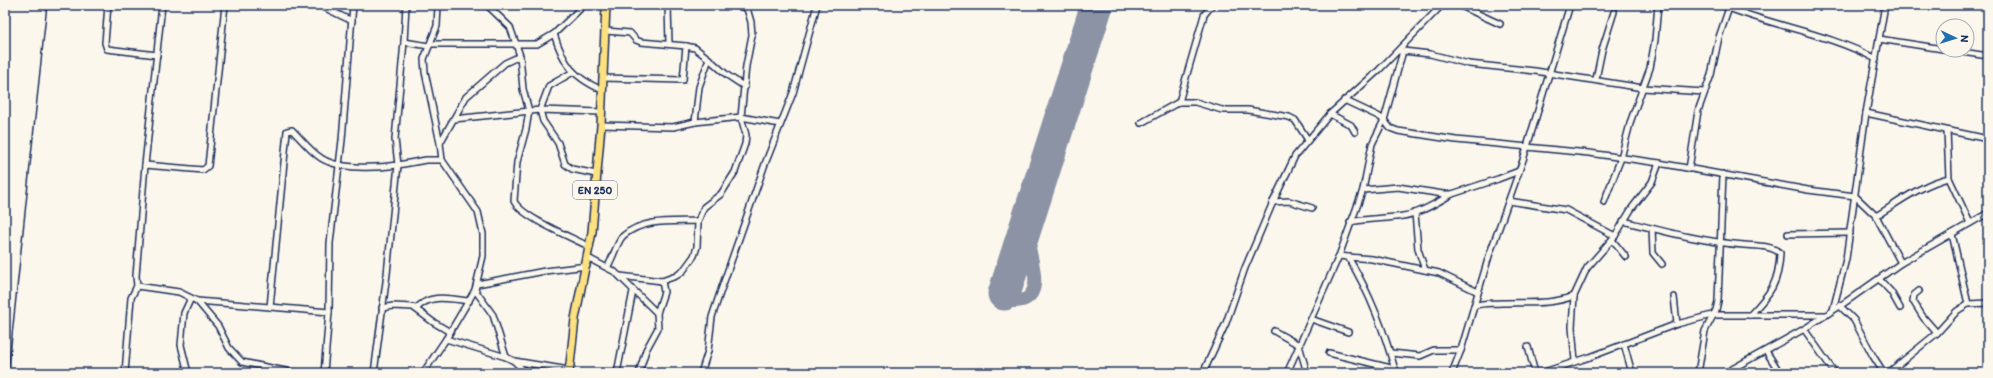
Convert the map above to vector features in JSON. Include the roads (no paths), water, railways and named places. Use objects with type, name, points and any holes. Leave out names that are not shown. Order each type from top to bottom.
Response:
[{"type":"main road","name":"EN 250","points":[[569,371],[575,319],[590,246],[601,124],[606,5]]},
{"type":"street","points":[[108,5],[105,43],[107,49],[157,55]]},
{"type":"street","points":[[124,373],[131,298],[137,286],[136,276],[145,165],[162,5]]},
{"type":"street","points":[[145,165],[203,170],[208,166],[224,5]]},
{"type":"street","points":[[319,5],[352,21]]},
{"type":"street","points":[[324,373],[329,312],[330,243],[339,164],[353,5]]},
{"type":"street","points":[[374,373],[398,165],[395,139],[406,5]]},
{"type":"street","points":[[423,373],[469,301],[476,287],[483,256],[483,234],[481,222],[475,206],[442,160],[440,143],[425,72],[424,60],[437,26],[438,5]]},
{"type":"street","points":[[487,5],[510,27],[520,56],[523,89],[529,111],[526,129],[517,162],[514,197],[516,205],[540,222],[590,246]]},
{"type":"street","points":[[404,42],[430,45],[537,44],[554,34],[584,5]]},
{"type":"street","points":[[668,5],[669,44]]},
{"type":"street","points":[[620,276],[662,281],[676,276],[686,268],[694,256],[697,247],[698,221],[706,204],[721,194],[735,172],[745,144],[746,135],[741,117],[746,66],[752,35],[751,22],[745,6],[737,5]]},
{"type":"street","points":[[701,373],[708,351],[712,316],[780,124],[786,114],[798,77],[817,5]]},
{"type":"street","points":[[1180,102],[1204,15],[1212,5]]},
{"type":"street","points":[[1203,373],[1226,324],[1245,268],[1273,202],[1295,156],[1330,114],[1401,51],[1442,5]]},
{"type":"street","points":[[1459,5],[1500,24]]},
{"type":"street","points":[[1452,373],[1461,350],[1489,256],[1519,170],[1570,5]]},
{"type":"street","points":[[1604,202],[1621,158],[1653,54],[1658,5]]},
{"type":"street","points":[[1721,5],[1729,6],[1812,33],[1876,59]]},
{"type":"street","points":[[1833,310],[1843,276],[1866,113],[1885,5]]},
{"type":"street","points":[[1689,169],[1698,111],[1711,75],[1729,6]]},
{"type":"street","points":[[1596,79],[1602,50],[1614,12]]},
{"type":"street","points":[[606,31],[630,33],[636,40],[641,42],[695,48],[727,75],[745,87]]},
{"type":"street","points":[[554,34],[564,61],[573,72],[584,82],[602,90]]},
{"type":"street","points":[[1879,40],[1935,48]]},
{"type":"street","points":[[603,78],[684,80],[686,46]]},
{"type":"street","points":[[1401,51],[1430,54],[1470,64],[1596,79],[1643,88],[1704,92]]},
{"type":"street","points":[[1287,373],[1339,256],[1350,222],[1363,190],[1372,144],[1384,120],[1401,51]]},
{"type":"street","points":[[1975,54],[1988,56]]},
{"type":"street","points":[[440,143],[466,97],[505,63],[520,56]]},
{"type":"street","points":[[695,122],[699,88],[709,59]]},
{"type":"street","points":[[573,72],[550,86],[540,110],[543,121],[558,143],[565,164],[572,170],[596,174]]},
{"type":"street","points":[[1344,100],[1378,116],[1384,120],[1390,128],[1398,131],[1526,148],[1659,163],[1808,190],[1855,196],[1876,216],[1901,263]]},
{"type":"street","points":[[1141,123],[1180,102],[1195,102],[1222,110],[1248,110],[1289,117],[1295,120],[1308,140]]},
{"type":"street","points":[[454,119],[540,110],[601,112]]},
{"type":"street","points":[[1866,113],[1988,139]]},
{"type":"street","points":[[1330,114],[1351,125],[1355,132]]},
{"type":"street","points":[[601,124],[673,127],[695,122],[741,117],[780,124]]},
{"type":"street","points":[[270,307],[287,131],[292,130],[320,158],[339,164],[360,167],[398,165],[426,160],[442,160]]},
{"type":"street","points":[[1947,131],[1949,178],[1970,223]]},
{"type":"street","points":[[1575,361],[1572,327],[1574,296],[1588,268],[1614,238],[1623,221],[1652,182],[1659,163]]},
{"type":"street","points":[[1350,222],[1367,218],[1403,216],[1415,213],[1433,206],[1452,194],[1498,180],[1519,170]]},
{"type":"street","points":[[1698,373],[1705,330],[1718,301],[1723,174]]},
{"type":"street","points":[[1876,216],[1916,191],[1938,181],[1949,178]]},
{"type":"street","points":[[1363,190],[1398,187],[1452,194]]},
{"type":"street","points":[[1273,202],[1289,201],[1312,208]]},
{"type":"street","points":[[1509,201],[1566,210],[1614,238],[1626,257]]},
{"type":"street","points":[[1415,213],[1418,249],[1425,270]]},
{"type":"street","points":[[1725,373],[1804,329],[1840,306],[1901,263],[1988,213]]},
{"type":"street","points":[[608,266],[623,236],[639,227],[662,221],[698,221]]},
{"type":"street","points":[[1623,221],[1682,235],[1775,248],[1780,253],[1779,269],[1775,285],[1768,296],[1750,315]]},
{"type":"street","points":[[1652,228],[1653,253],[1662,264]]},
{"type":"street","points":[[1788,234],[1850,233]]},
{"type":"street","points":[[1952,234],[1968,304]]},
{"type":"street","points":[[1339,256],[1372,259],[1425,270],[1444,275],[1478,292]]},
{"type":"street","points":[[1348,257],[1371,298],[1396,371]]},
{"type":"street","points":[[588,258],[608,266],[620,276],[657,314]]},
{"type":"street","points":[[476,287],[545,271],[587,266]]},
{"type":"street","points":[[1879,279],[1891,292],[1900,308]]},
{"type":"street","points":[[639,373],[646,350],[658,328],[657,314],[664,292],[662,281]]},
{"type":"street","points":[[137,286],[179,292],[197,301],[329,312]]},
{"type":"street","points":[[476,287],[493,315],[506,357]]},
{"type":"street","points":[[617,373],[633,291]]},
{"type":"street","points":[[1919,291],[1914,296],[1913,301],[1923,317],[1937,333]]},
{"type":"street","points":[[1474,306],[1489,302],[1503,304],[1557,301],[1574,296]]},
{"type":"street","points":[[1674,297],[1676,324]]},
{"type":"street","points":[[188,373],[181,345],[184,313],[191,298]]},
{"type":"street","points":[[416,309],[422,302],[432,298],[469,301]]},
{"type":"street","points":[[197,301],[218,326],[229,348],[242,362],[295,373]]},
{"type":"street","points":[[1888,373],[1937,333],[1957,310],[1968,304],[1988,303]]},
{"type":"street","points":[[382,308],[410,306],[450,332]]},
{"type":"street","points":[[1840,306],[1854,320],[1884,373]]},
{"type":"street","points":[[1541,373],[1676,324],[1712,315],[1826,315]]},
{"type":"street","points":[[1311,319],[1348,332]]},
{"type":"street","points":[[1804,329],[1835,373]]},
{"type":"street","points":[[1274,332],[1299,345],[1307,373]]},
{"type":"street","points":[[446,339],[506,357],[526,373]]},
{"type":"street","points":[[1624,344],[1632,373]]},
{"type":"street","points":[[1528,347],[1535,373]]},
{"type":"street","points":[[1391,353],[1420,356],[1434,350],[1461,350]]},
{"type":"street","points":[[1766,351],[1780,373]]},
{"type":"street","points":[[1329,353],[1396,371]]},
{"type":"street","points":[[514,362],[569,371]]},
{"type":"railway","points":[[8,373],[47,5]]}]
